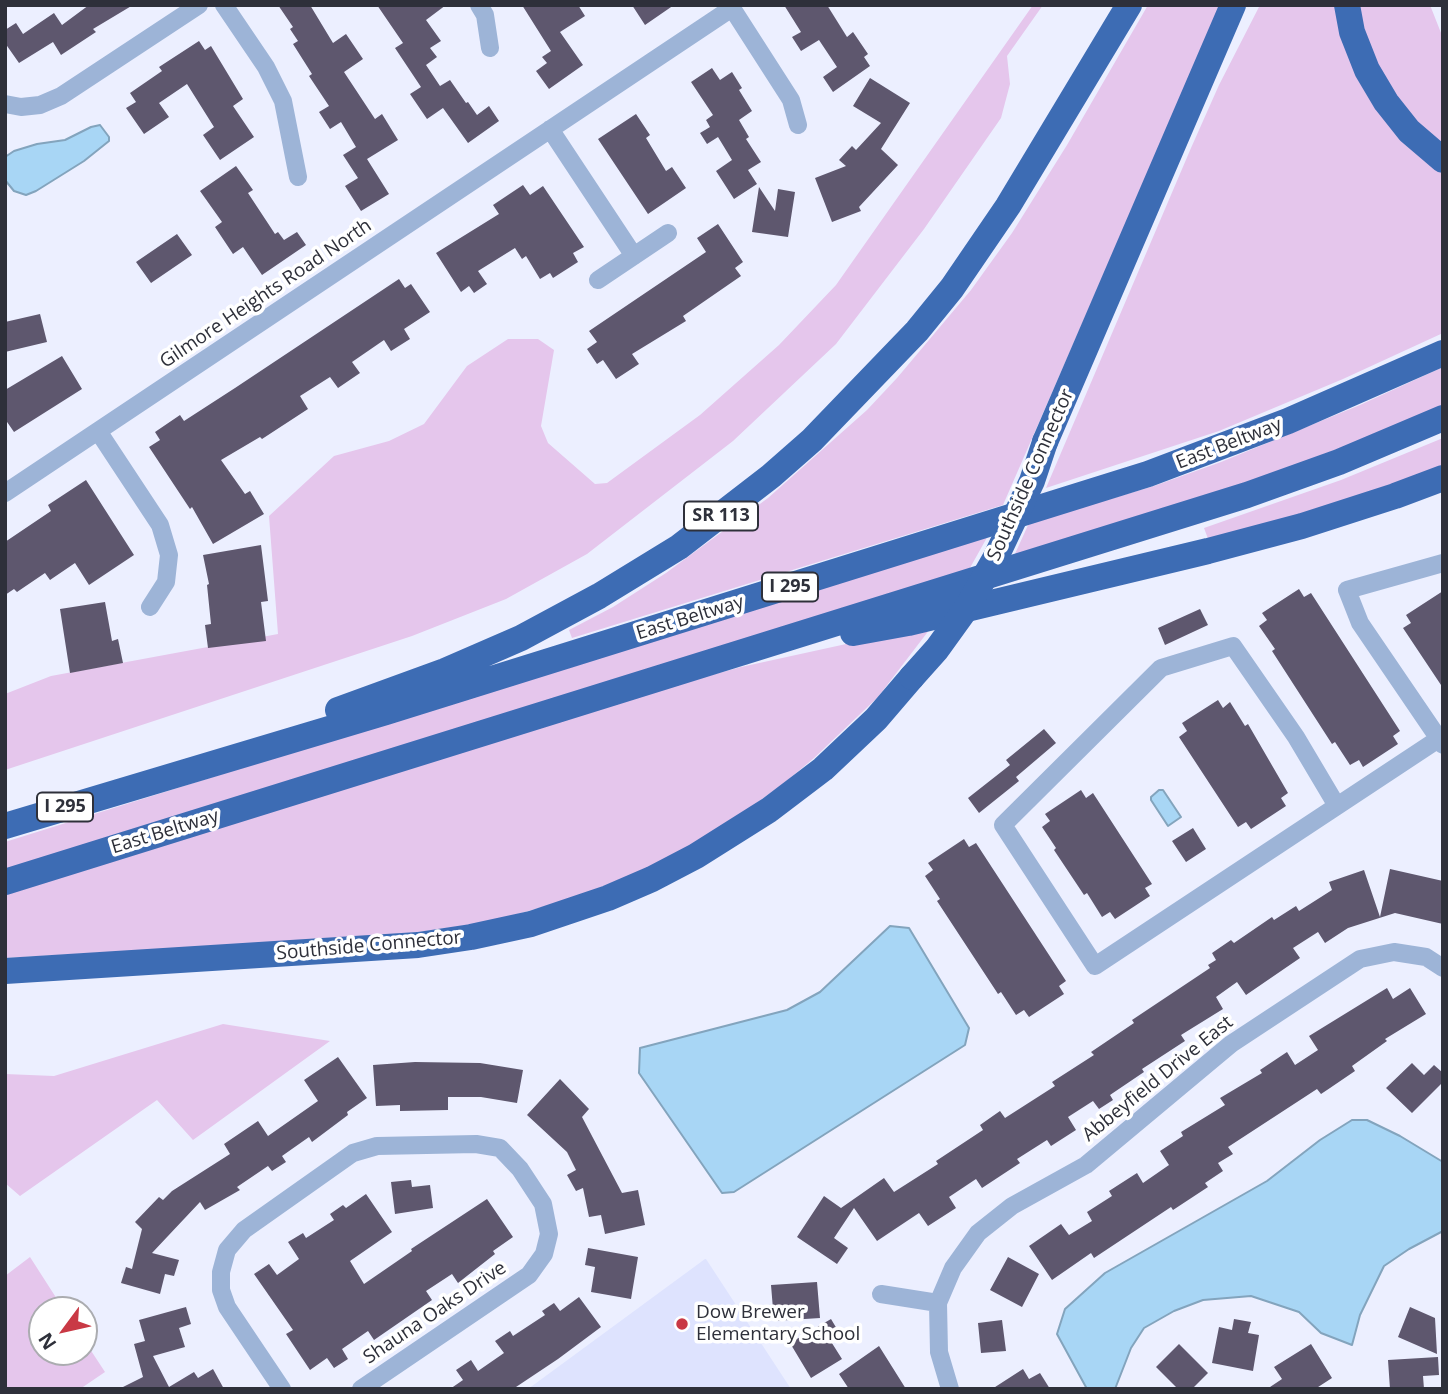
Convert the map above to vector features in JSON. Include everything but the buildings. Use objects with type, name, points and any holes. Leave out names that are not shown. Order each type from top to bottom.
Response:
[{"type":"highway","points":[[1050,138],[1114,5]]},
{"type":"highway","name":"SR 113","points":[[125,788],[445,671],[531,632],[599,596],[679,547],[763,483],[812,440],[917,331],[959,278],[1009,206],[1129,5]]},
{"type":"highway","name":"Southside Connector","points":[[5,971],[418,945],[471,937],[544,920],[608,898],[696,856],[769,810],[823,769],[867,728],[912,677],[962,614],[996,557],[1032,481],[1045,442],[1233,5]]},
{"type":"highway","points":[[1220,36],[1244,5]]},
{"type":"highway","points":[[1347,5],[1352,32],[1367,70],[1386,102],[1409,131],[1443,160]]},
{"type":"highway","name":"East Beltway","points":[[5,826],[413,704],[1148,474],[1288,421],[1443,354]]},
{"type":"highway","name":"East Beltway","points":[[5,882],[1247,495],[1339,462],[1443,418]]},
{"type":"highway","points":[[741,653],[908,623],[1208,551],[1302,526],[1443,478]]},
{"type":"street","points":[[5,104],[21,107],[40,104],[61,96],[199,5]]},
{"type":"street","points":[[224,5],[266,66],[283,101],[298,177]]},
{"type":"street","points":[[479,5],[485,15],[490,48]]},
{"type":"street","points":[[731,7],[791,100],[797,125]]},
{"type":"street","name":"Gilmore Heights Road North","points":[[5,493],[731,7]]},
{"type":"street","points":[[550,129],[634,256]]},
{"type":"street","points":[[598,280],[668,233]]},
{"type":"street","points":[[98,431],[160,525],[169,555],[166,582],[150,607]]},
{"type":"street","points":[[1337,806],[1296,737],[1233,646],[1161,668],[1003,825],[1095,966],[1441,740],[1360,622],[1347,590],[1443,563]]},
{"type":"street","name":"Abbeyfield Drive East","points":[[938,1303],[953,1268],[978,1233],[1012,1206],[1086,1165],[1243,1036],[1360,960],[1394,952],[1426,957],[1443,968]]},
{"type":"street","name":"Shauna Oaks Drive","points":[[282,1389],[227,1307],[221,1290],[221,1272],[227,1250],[244,1230],[353,1153],[377,1146],[476,1144],[500,1149],[520,1168],[543,1204],[549,1234],[544,1254],[529,1275],[361,1389]]},
{"type":"street","points":[[881,1294],[938,1303],[939,1352],[950,1389]]},
{"type":"shaded area","points":[[1033,5],[1043,5],[1007,56],[1010,84],[1001,118],[924,229],[836,344],[733,441],[587,554],[506,599],[412,636],[5,770],[5,694],[51,676],[278,634],[269,516],[334,456],[389,441],[424,424],[467,366],[508,339],[538,339],[554,350],[541,426],[548,443],[595,484],[607,483],[700,415],[779,345],[836,285]]},
{"type":"shaded area","points":[[1148,5],[1221,5],[1003,505],[572,638],[569,630],[613,607],[666,573],[768,498],[867,410],[897,378],[971,290],[1012,233],[1067,145]]},
{"type":"shaded area","points":[[1260,5],[1336,5],[1443,173],[1443,333],[1219,431],[1046,488],[1191,148],[1219,85]]},
{"type":"shaded area","points":[[1355,5],[1430,5],[1443,38],[1443,149],[1425,135],[1379,76]]},
{"type":"shaded area","points":[[100,125],[109,141],[84,161],[36,191],[26,195],[14,191],[5,180],[5,157],[14,151],[65,140]]},
{"type":"shaded area","points":[[1443,367],[1443,407],[1241,485],[1014,556],[1029,523],[1154,486],[1221,462],[1360,405]]},
{"type":"shaded area","points":[[1443,438],[1443,472],[1210,544],[1204,528],[1341,480]]},
{"type":"shaded area","points":[[989,534],[966,575],[5,872],[5,842]]},
{"type":"shaded area","points":[[933,625],[878,697],[783,784],[717,831],[651,867],[571,899],[489,922],[391,936],[5,958],[5,893],[668,687],[741,667]]},
{"type":"shaded area","points":[[1159,790],[1163,790],[1181,817],[1168,826],[1151,800]]},
{"type":"shaded area","points":[[890,926],[909,928],[969,1028],[965,1045],[734,1192],[722,1193],[639,1073],[640,1048],[787,1010],[820,992]]},
{"type":"shaded area","points":[[223,1024],[330,1041],[193,1140],[157,1100],[20,1196],[5,1183],[5,1074],[54,1076]]},
{"type":"shaded area","points":[[1352,1120],[1367,1120],[1443,1162],[1443,1231],[1384,1266],[1360,1315],[1352,1345],[1321,1333],[1299,1312],[1251,1296],[1203,1300],[1174,1311],[1144,1328],[1131,1348],[1115,1389],[1087,1389],[1057,1334],[1065,1309],[1105,1273],[1267,1181],[1320,1140]]},
{"type":"shaded area","points":[[30,1257],[55,1296],[28,1296],[28,1366],[98,1366],[98,1361],[105,1372],[80,1389],[5,1389],[5,1276]]},
{"type":"shaded area","name":"Dow Brewer Elementary School","points":[[705,1259],[791,1389],[528,1389]]},
{"type":"place","name":"Dow Brewer Elementary School","points":[[682,1324]]}]
